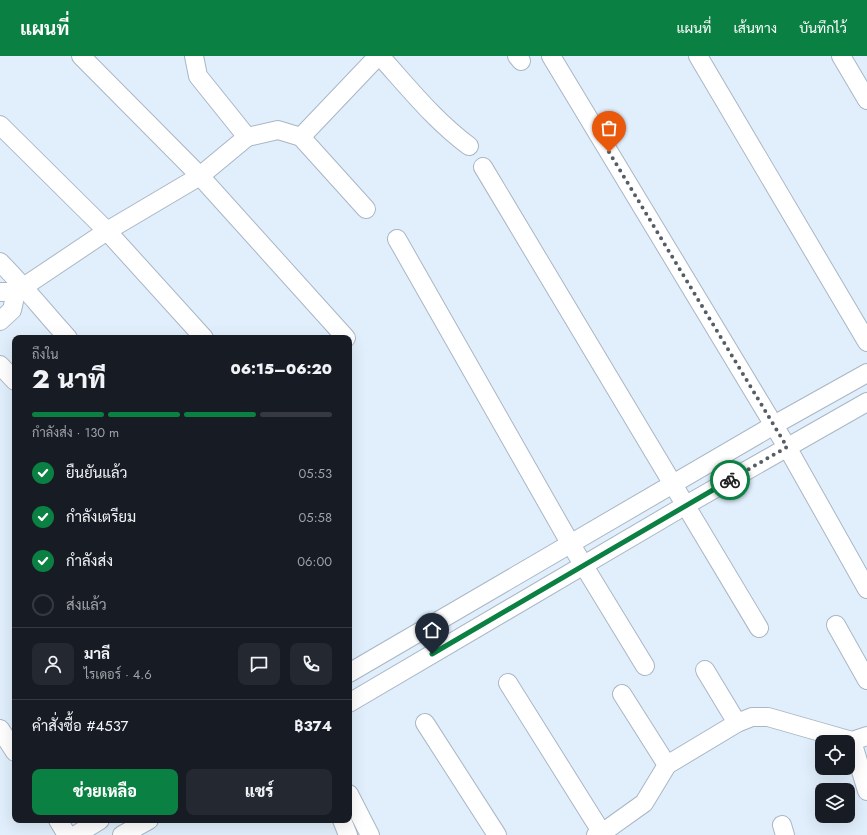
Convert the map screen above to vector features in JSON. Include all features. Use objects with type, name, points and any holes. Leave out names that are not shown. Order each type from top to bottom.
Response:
[{"type":"street","points":[[81,56],[200,176],[343,335]]},
{"type":"street","points":[[194,56],[198,76],[247,137]]},
{"type":"street","points":[[301,137],[379,56],[452,134],[469,146]]},
{"type":"street","points":[[551,56],[774,425],[867,589]]},
{"type":"street","points":[[698,56],[867,342]]},
{"type":"street","points":[[840,56],[867,100]]},
{"type":"street","points":[[0,125],[107,231],[201,335]]},
{"type":"street","points":[[13,290],[107,231],[200,176],[247,137],[278,130],[301,137],[366,209]]},
{"type":"street","points":[[483,167],[759,628]]},
{"type":"street","points":[[397,239],[570,543],[645,666]]},
{"type":"street","points":[[0,262],[13,290],[12,310],[0,322]]},
{"type":"street","points":[[13,290],[40,308],[65,335]]},
{"type":"street","points":[[0,365],[12,378]]},
{"type":"street","points":[[352,671],[570,543],[867,373]]},
{"type":"street","points":[[352,701],[686,505],[867,402]]},
{"type":"street","points":[[836,625],[867,680]]},
{"type":"street","points":[[705,670],[737,722]]},
{"type":"street","points":[[508,683],[599,834],[644,803],[667,765],[737,722],[752,717],[768,717],[859,738],[867,791]]},
{"type":"street","points":[[622,694],[667,765]]},
{"type":"street","points":[[425,723],[497,835]]},
{"type":"street","points":[[0,729],[12,747]]},
{"type":"street","points":[[352,800],[370,835]]},
{"type":"street","points":[[60,823],[67,835]]},
{"type":"street","points":[[76,835],[95,823]]},
{"type":"street","points":[[122,835],[143,823]]},
{"type":"street","points":[[343,823],[348,835]]},
{"type":"way so far","points":[[609,152],[787,447],[730,480]]},
{"type":"route","points":[[432,654],[730,480]]}]
